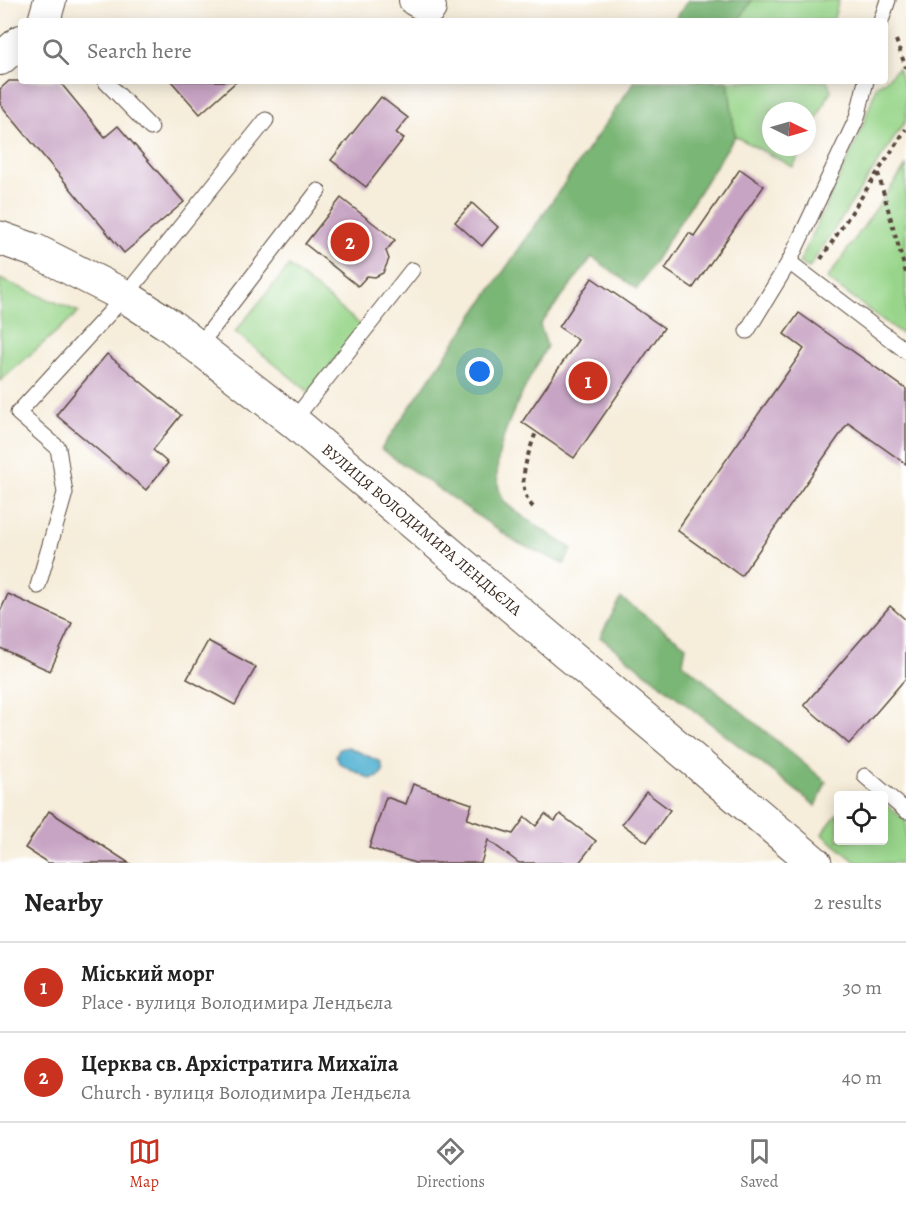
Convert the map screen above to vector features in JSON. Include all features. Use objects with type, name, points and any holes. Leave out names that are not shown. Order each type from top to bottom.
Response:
[{"type":"street","points":[[46,18],[50,0]]},
{"type":"street","points":[[0,59],[18,44]]},
{"type":"street","name":"ВУЛИЦЯ ВОЛОДИМИРА ЛЕНДЬЄЛА","points":[[0,238],[36,251],[125,296],[198,347],[293,421],[806,860]]},
{"type":"lane","points":[[882,18],[888,0]]},
{"type":"lane","points":[[108,84],[151,128]]},
{"type":"lane","points":[[747,331],[789,262],[857,118],[865,84]]},
{"type":"lane","points":[[38,586],[64,493],[58,448],[18,413],[125,296],[266,120]]},
{"type":"lane","points":[[198,347],[318,191]]},
{"type":"lane","points":[[789,262],[906,351]]},
{"type":"lane","points":[[293,421],[412,270]]},
{"type":"lane","points":[[865,776],[906,811]]},
{"type":"path","points":[[896,40],[906,68]]},
{"type":"path","points":[[809,277],[906,129]]},
{"type":"path","points":[[877,172],[906,273]]},
{"type":"path","points":[[533,507],[526,500],[524,482],[526,459],[536,432]]},
{"type":"green space","points":[[688,0],[752,0],[740,18],[676,18]]},
{"type":"green space","points":[[752,0],[839,0],[834,18],[740,18]]},
{"type":"green space","points":[[898,68],[906,91],[906,120],[809,268],[799,263],[859,136],[877,85],[888,84],[888,78]]},
{"type":"green space","points":[[633,84],[728,84],[735,136],[637,289],[592,257],[540,325],[547,346],[509,422],[497,464],[498,484],[508,506],[572,549],[564,564],[516,542],[381,449]]},
{"type":"green space","points":[[728,84],[828,84],[831,90],[816,121],[816,102],[762,102],[762,150],[735,136]]},
{"type":"green space","points":[[772,156],[798,156],[793,167]]},
{"type":"green space","points":[[906,166],[906,337],[827,279]]},
{"type":"green space","points":[[289,266],[362,326],[309,392],[235,332]]},
{"type":"green space","points":[[0,279],[79,312],[0,381]]},
{"type":"green space","points":[[621,598],[686,646],[683,663],[826,782],[816,806],[600,637]]},
{"type":"green space","points":[[888,806],[906,821],[906,863],[857,863],[835,845],[888,845]]},
{"type":"green space","points":[[834,818],[834,844],[822,834]]},
{"type":"water","points":[[348,747],[381,762],[383,771],[378,777],[370,779],[339,763],[336,755],[339,749]]},
{"type":"building","points":[[9,81],[18,81],[18,84],[61,84],[105,137],[118,126],[184,202],[124,253],[0,104],[0,89]]},
{"type":"building","points":[[174,84],[234,84],[200,114]]},
{"type":"building","points":[[381,97],[408,118],[396,133],[404,138],[366,187],[331,160]]},
{"type":"building","points":[[740,169],[764,186],[693,288],[665,269],[689,233],[694,236]]},
{"type":"building","points":[[341,198],[395,240],[386,251],[389,259],[383,273],[375,277],[367,276],[358,286],[305,244]]},
{"type":"building","points":[[472,203],[498,227],[482,246],[455,222]]},
{"type":"building","points":[[592,278],[664,328],[574,458],[522,422],[578,340],[559,327]]},
{"type":"building","points":[[799,313],[906,389],[906,464],[848,423],[741,576],[677,530],[804,349],[784,334]]},
{"type":"building","points":[[107,354],[181,415],[153,450],[168,463],[146,490],[56,415]]},
{"type":"building","points":[[8,594],[72,623],[50,671],[0,648],[0,612]]},
{"type":"building","points":[[890,606],[906,620],[906,678],[849,744],[804,705]]},
{"type":"building","points":[[208,641],[256,667],[235,705],[187,679]]},
{"type":"building","points":[[413,784],[472,804],[467,819],[513,834],[525,817],[536,826],[545,814],[555,821],[560,814],[596,841],[579,863],[519,863],[488,840],[481,863],[415,863],[369,848],[386,797],[406,804]]},
{"type":"building","points":[[646,792],[670,810],[647,842],[622,824]]},
{"type":"building","points":[[49,811],[129,863],[48,863],[25,848]]},
{"type":"place","name":"Церква св. Архістратига Михаїла","points":[[350,242]]},
{"type":"place","name":"Міський морг","points":[[588,381]]}]
